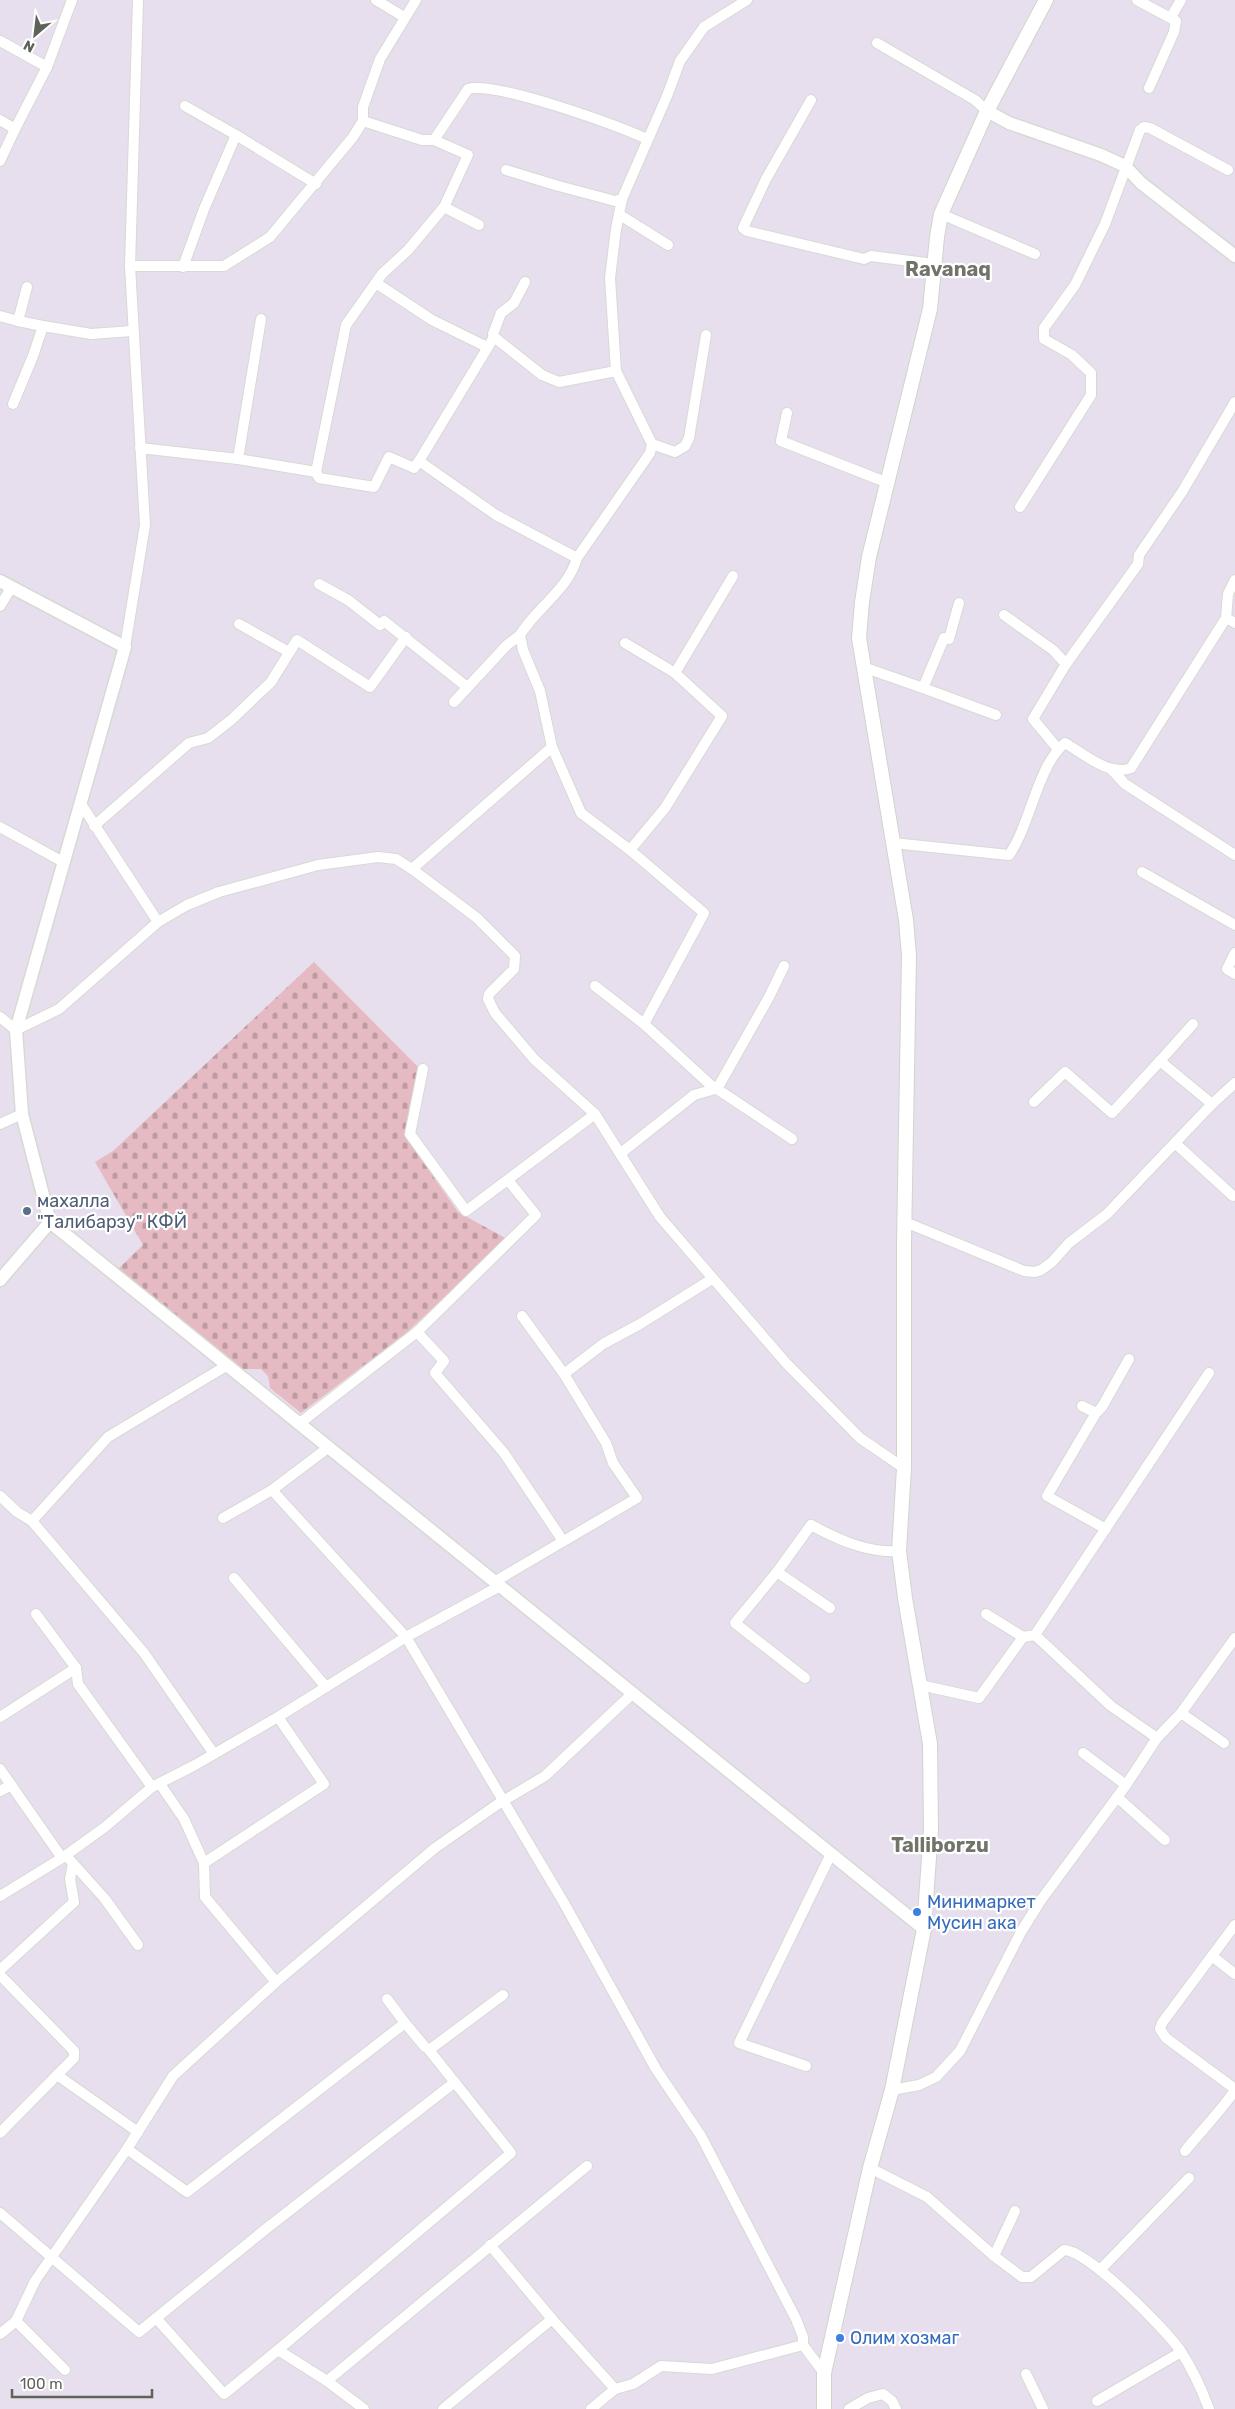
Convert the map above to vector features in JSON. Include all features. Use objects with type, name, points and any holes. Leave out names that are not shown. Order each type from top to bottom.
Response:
[{"type":"main road","points":[[824,2409],[824,2372],[870,2168],[892,2090],[924,1928],[931,1829],[930,1744],[899,1551],[904,1468],[909,956],[906,920],[859,638],[862,602],[870,557],[930,308],[941,214],[987,111],[1046,0]]},
{"type":"street","points":[[0,161],[47,67],[72,0]]},
{"type":"street","points":[[138,0],[130,266],[132,331],[145,524],[125,646],[16,1030],[22,1114],[50,1222],[924,1928]]},
{"type":"street","points":[[376,0],[404,17]]},
{"type":"street","points":[[130,266],[224,266],[270,238],[316,184],[353,137],[363,121],[363,106],[380,59],[416,0]]},
{"type":"street","points":[[454,702],[507,645],[520,635],[526,624],[552,599],[574,567],[577,558],[650,453],[652,444],[616,371],[610,278],[612,253],[622,199],[667,96],[680,61],[704,27],[747,0]]},
{"type":"street","points":[[1137,0],[1176,21],[1174,32],[1149,88]]},
{"type":"street","points":[[1171,17],[1181,0]]},
{"type":"street","points":[[0,41],[47,67]]},
{"type":"street","points":[[877,43],[976,100],[987,111],[1009,123],[1102,155],[1125,166],[1141,183],[1235,256]]},
{"type":"street","points":[[434,140],[468,89],[476,87],[522,96],[616,126],[647,139]]},
{"type":"street","points":[[811,100],[766,179],[742,228],[746,231],[864,259],[871,256],[934,264]]},
{"type":"street","points":[[185,106],[316,184]]},
{"type":"street","points":[[0,120],[15,128]]},
{"type":"street","points":[[363,121],[422,140],[434,140],[468,156],[444,207],[408,250],[382,274],[346,325],[316,472],[319,478],[374,487],[389,458],[414,468],[494,337],[493,334],[501,312],[514,302],[525,282]]},
{"type":"street","points":[[1020,506],[1091,396],[1091,373],[1072,355],[1044,339],[1043,333],[1044,328],[1079,276],[1104,224],[1140,130],[1144,127],[1228,170]]},
{"type":"street","points":[[183,267],[204,209],[236,135]]},
{"type":"street","points":[[506,170],[606,199],[615,201],[622,199]]},
{"type":"street","points":[[444,207],[479,225]]},
{"type":"street","points":[[941,214],[1035,254]]},
{"type":"street","points":[[620,215],[668,245]]},
{"type":"street","points":[[376,283],[432,320],[487,347]]},
{"type":"street","points":[[18,322],[27,287]]},
{"type":"street","points":[[0,316],[18,322],[92,334],[132,331]]},
{"type":"street","points":[[238,459],[261,319]]},
{"type":"street","points":[[13,404],[43,326]]},
{"type":"street","points":[[652,444],[675,452],[685,446],[689,438],[706,335]]},
{"type":"street","points":[[494,337],[542,375],[559,382],[616,371]]},
{"type":"street","points":[[1058,749],[1032,719],[1066,664],[1138,564],[1139,556],[1182,492],[1235,402]]},
{"type":"street","points":[[787,413],[781,441],[888,483]]},
{"type":"street","points":[[140,448],[238,459],[316,472]]},
{"type":"street","points":[[419,461],[496,515],[577,558]]},
{"type":"street","points":[[675,673],[733,576]]},
{"type":"street","points":[[892,843],[1010,855],[1018,842],[1048,767],[1058,749],[1066,743],[1111,769],[1122,772],[1131,768],[1231,621],[1228,594],[1235,580]]},
{"type":"street","points":[[0,606],[5,584],[125,646]]},
{"type":"street","points":[[319,584],[348,600],[380,625],[384,621],[468,687]]},
{"type":"street","points":[[923,688],[944,638],[949,639],[959,603]]},
{"type":"street","points":[[1004,614],[1053,650],[1066,664]]},
{"type":"street","points":[[239,624],[289,652]]},
{"type":"street","points":[[520,635],[523,650],[540,691],[552,747],[581,813],[630,850],[704,913],[644,1024]]},
{"type":"street","points":[[94,826],[189,742],[208,738],[232,720],[271,682],[297,640],[370,686],[406,637]]},
{"type":"street","points":[[625,643],[675,673],[722,716],[665,808],[630,850]]},
{"type":"street","points":[[864,667],[996,715]]},
{"type":"street","points":[[412,869],[552,747]]},
{"type":"street","points":[[1111,769],[1125,784],[1235,854]]},
{"type":"street","points":[[80,804],[158,922]]},
{"type":"street","points":[[0,827],[64,862]]},
{"type":"street","points":[[16,1030],[59,1009],[158,922],[187,905],[219,892],[318,864],[378,857],[396,859],[477,918],[515,956],[516,964],[514,969],[490,994],[488,999],[490,1004],[534,1059],[595,1114],[660,1217],[786,1363],[860,1438],[904,1468]]},
{"type":"street","points":[[1142,872],[1235,925]]},
{"type":"street","points":[[1235,954],[1227,969],[1235,974]]},
{"type":"street","points":[[621,1153],[694,1095],[716,1089],[769,997],[784,966]]},
{"type":"street","points":[[595,986],[644,1024],[716,1089],[792,1139]]},
{"type":"street","points":[[0,1017],[16,1030]]},
{"type":"street","points":[[1034,1102],[1065,1072],[1112,1113],[1193,1024]]},
{"type":"street","points":[[1160,1062],[1212,1104]]},
{"type":"street","points":[[423,1069],[410,1134],[466,1211],[595,1114]]},
{"type":"street","points":[[905,1222],[1018,1268],[1035,1272],[1052,1262],[1069,1242],[1107,1214],[1235,1082]]},
{"type":"street","points":[[0,1124],[22,1114]]},
{"type":"street","points":[[1175,1143],[1233,1196]]},
{"type":"street","points":[[300,1423],[417,1332],[536,1215],[508,1180]]},
{"type":"street","points":[[0,1280],[50,1222]]},
{"type":"street","points":[[564,1374],[603,1344],[640,1324],[712,1279]]},
{"type":"street","points":[[0,1896],[64,1856],[105,1827],[156,1785],[278,1717],[406,1637],[497,1584],[563,1541],[637,1498],[613,1463],[606,1444],[564,1374],[522,1316]]},
{"type":"street","points":[[417,1332],[444,1361],[435,1374],[504,1453],[563,1541]]},
{"type":"street","points":[[1106,1530],[1047,1496],[1129,1359]]},
{"type":"street","points":[[32,1521],[108,1437],[226,1366]]},
{"type":"street","points":[[1035,1636],[1209,1373]]},
{"type":"street","points":[[1082,1406],[1096,1413]]},
{"type":"street","points":[[223,1518],[272,1490],[330,1447]]},
{"type":"street","points":[[272,1490],[406,1637],[619,1999],[656,2068],[701,2136],[796,2319],[803,2337],[803,2345],[824,2372]]},
{"type":"street","points":[[0,1496],[17,1512],[32,1521],[144,1653],[214,1754]]},
{"type":"street","points":[[806,1678],[735,1623],[811,1525],[851,1544],[880,1552],[899,1551]]},
{"type":"street","points":[[776,1572],[830,1608]]},
{"type":"street","points":[[234,1578],[326,1687]]},
{"type":"street","points":[[36,1614],[76,1668],[78,1684],[184,1819],[204,1863],[205,1897],[276,1982]]},
{"type":"street","points":[[986,1614],[1023,1637],[1035,1636],[1112,1706],[1157,1738]]},
{"type":"street","points":[[920,1685],[979,1698],[1023,1637]]},
{"type":"street","points":[[892,2090],[919,2085],[936,2077],[960,2051],[1017,1940],[1041,1900],[1126,1785],[1157,1738],[1181,1713],[1235,1638]]},
{"type":"street","points":[[0,1717],[76,1668]]},
{"type":"street","points":[[0,2334],[16,2321],[35,2281],[127,2149],[173,2076],[276,1982],[435,1848],[504,1801],[545,1776],[632,1694]]},
{"type":"street","points":[[1181,1713],[1224,1742]]},
{"type":"street","points":[[204,1863],[324,1784],[278,1717]]},
{"type":"street","points":[[1083,1753],[1126,1785]]},
{"type":"street","points":[[0,1769],[64,1856],[105,1899],[138,1945]]},
{"type":"street","points":[[0,1791],[11,1785]]},
{"type":"street","points":[[1117,1797],[1165,1840]]},
{"type":"street","points":[[806,2066],[739,2043],[831,1854]]},
{"type":"street","points":[[0,1970],[74,1902],[70,1879],[73,1864]]},
{"type":"street","points":[[1185,2151],[1222,2104],[1234,2095],[1160,2031],[1162,2023],[1235,1925]]},
{"type":"street","points":[[1212,1956],[1235,1974]]},
{"type":"street","points":[[0,1975],[74,2051],[74,2058],[0,2133]]},
{"type":"street","points":[[156,2318],[224,2394],[511,2153],[429,2050],[504,1994]]},
{"type":"street","points":[[387,1999],[425,2047]]},
{"type":"street","points":[[127,2149],[187,2192],[405,2022]]},
{"type":"street","points":[[57,2075],[138,2132]]},
{"type":"street","points":[[0,2213],[139,2332],[267,2228],[455,2082]]},
{"type":"street","points":[[327,2381],[586,2166]]},
{"type":"street","points":[[870,2168],[927,2197],[994,2256],[1026,2279],[1064,2250],[1072,2251],[1100,2270],[1170,2338],[1180,2352],[1209,2409]]},
{"type":"street","points":[[1100,2270],[1189,2178]]},
{"type":"street","points":[[994,2256],[1015,2211]]},
{"type":"street","points":[[490,2245],[552,2319],[615,2389]]},
{"type":"street","points":[[443,2409],[552,2319]]},
{"type":"street","points":[[16,2321],[65,2370]]},
{"type":"street","points":[[591,2409],[615,2389],[633,2384],[661,2366],[712,2368],[803,2345]]},
{"type":"street","points":[[278,2350],[327,2381],[364,2409]]},
{"type":"street","points":[[1097,2401],[1180,2352]]},
{"type":"street","points":[[1026,2374],[1043,2409]]},
{"type":"street","points":[[849,2409],[868,2398],[883,2394],[892,2402],[896,2409]]},
{"type":"green space","points":[[314,962],[419,1068],[405,1136],[458,1212],[507,1239],[406,1333],[301,1413],[270,1388],[268,1376],[261,1369],[241,1369],[118,1269],[143,1245],[95,1162],[113,1151]]},
{"type":"place","name":"махалла \"Талибарзу\" КФЙ","points":[[27,1211]]},
{"type":"place","name":"Минимаркет Мусин ака","points":[[917,1912]]},
{"type":"place","name":"Олим хозмаг","points":[[840,2338]]},
{"type":"district","name":"Ravanaq","points":[[948,269]]},
{"type":"district","name":"Talliborzu","points":[[940,1845]]}]
